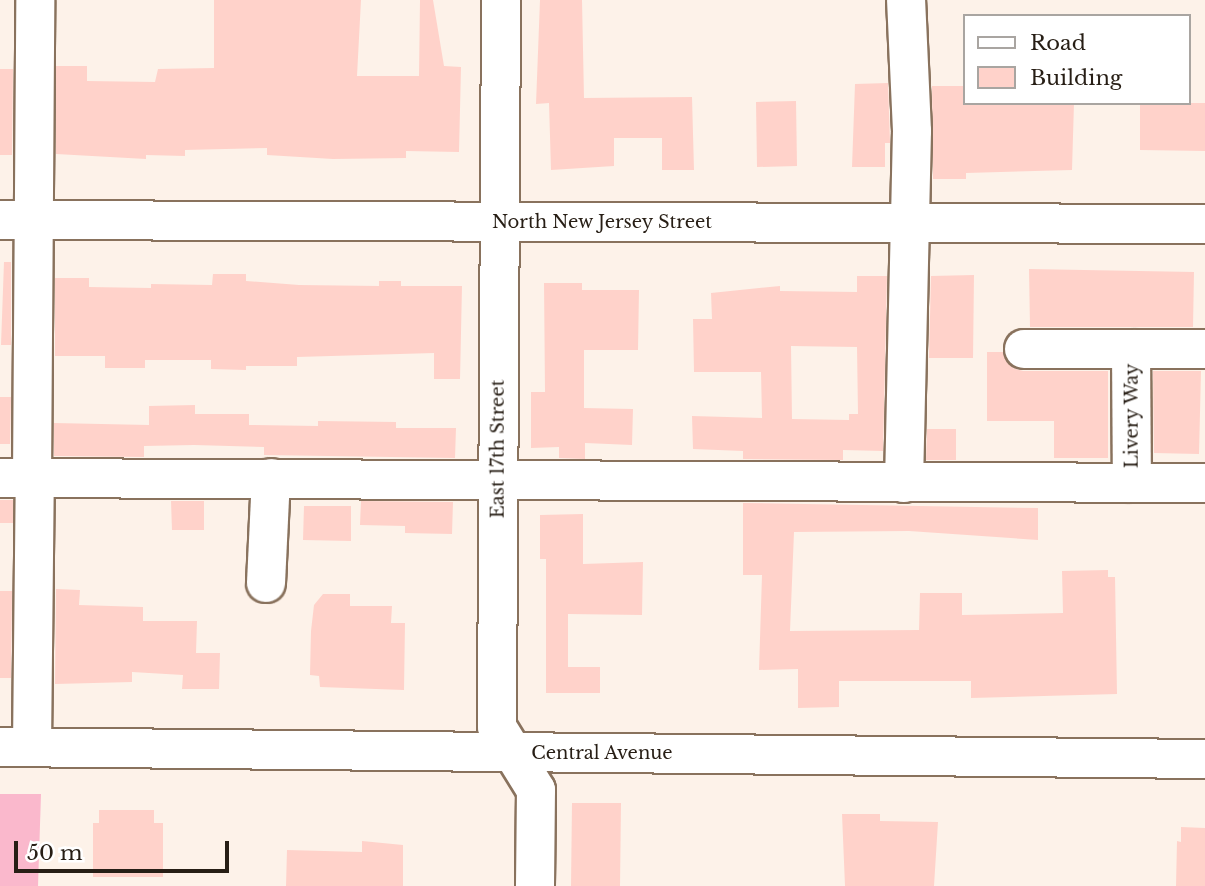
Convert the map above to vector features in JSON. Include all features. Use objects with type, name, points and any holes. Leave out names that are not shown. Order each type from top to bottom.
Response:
[{"type":"street","points":[[16,747],[22,478],[16,220],[35,0]]},
{"type":"street","name":"East 17th Street","points":[[501,0],[497,727],[536,790],[535,886]]},
{"type":"street","points":[[904,483],[912,131],[906,0]]},
{"type":"street","name":"North New Jersey Street","points":[[16,220],[1205,224]]},
{"type":"street","name":"Livery Way","points":[[1024,349],[1205,349]]},
{"type":"street","name":"Livery Way","points":[[1131,349],[1132,483]]},
{"type":"street","points":[[22,478],[1205,483]]},
{"type":"street","points":[[266,583],[271,478]]},
{"type":"street","name":"Central Avenue","points":[[16,747],[1205,759]]},
{"type":"shaded area","points":[[0,794],[41,794],[38,886],[0,886]]},
{"type":"building","points":[[214,0],[361,0],[357,76],[419,76],[420,0],[433,0],[444,66],[461,67],[459,152],[406,151],[406,158],[333,159],[267,155],[267,148],[185,150],[185,156],[146,155],[146,159],[56,154],[56,66],[87,66],[87,81],[155,82],[158,69],[214,68]]},
{"type":"building","points":[[540,0],[582,0],[584,98],[692,97],[694,170],[662,170],[662,138],[614,138],[614,166],[551,170],[549,103],[536,104]]},
{"type":"building","points":[[0,69],[13,69],[12,155],[0,155]]},
{"type":"building","points":[[888,83],[890,143],[885,143],[885,167],[852,167],[855,84]]},
{"type":"building","points":[[932,86],[964,86],[964,105],[1074,105],[1072,170],[966,173],[966,179],[933,179]]},
{"type":"building","points":[[796,101],[797,166],[757,167],[756,102]]},
{"type":"building","points":[[1205,103],[1205,151],[1140,150],[1140,105]]},
{"type":"building","points":[[4,262],[11,262],[11,345],[1,345]]},
{"type":"building","points":[[1029,269],[1194,272],[1193,327],[1030,327]]},
{"type":"building","points":[[213,274],[246,274],[246,281],[299,285],[379,286],[379,281],[401,281],[401,286],[462,286],[460,379],[434,379],[434,353],[297,357],[297,366],[246,366],[246,370],[211,369],[211,360],[145,360],[145,368],[105,368],[105,356],[55,356],[55,278],[89,278],[89,287],[151,288],[151,284],[212,285]]},
{"type":"building","points":[[974,275],[973,358],[929,358],[931,276]]},
{"type":"building","points":[[857,276],[887,276],[883,451],[843,450],[843,460],[743,459],[743,451],[693,449],[692,416],[762,418],[761,372],[694,372],[693,319],[712,319],[711,293],[780,286],[780,291],[857,292]],"holes":[[[791,346],[857,347],[858,414],[849,414],[849,420],[792,419]]]},
{"type":"building","points":[[544,283],[582,283],[582,290],[639,290],[638,350],[584,350],[584,408],[633,409],[632,445],[585,443],[585,459],[559,458],[559,447],[531,448],[531,392],[545,392]]},
{"type":"building","points":[[987,352],[1003,352],[1013,368],[1023,371],[1108,371],[1108,458],[1054,458],[1054,421],[987,421]]},
{"type":"building","points":[[1153,371],[1201,371],[1199,454],[1154,453]]},
{"type":"building","points":[[0,397],[11,397],[10,444],[0,444]]},
{"type":"building","points":[[195,405],[195,414],[249,414],[249,425],[318,426],[318,421],[396,422],[396,428],[456,428],[455,458],[264,455],[264,447],[194,445],[144,446],[144,457],[54,456],[54,423],[149,425],[149,406]]},
{"type":"building","points":[[927,429],[956,429],[956,460],[926,460]]},
{"type":"building","points":[[0,500],[13,500],[13,523],[0,523]]},
{"type":"building","points":[[171,501],[204,501],[204,530],[172,530]]},
{"type":"building","points":[[361,501],[453,502],[452,534],[405,533],[405,526],[360,525]]},
{"type":"building","points":[[743,503],[1038,508],[1038,540],[909,531],[794,532],[790,631],[919,630],[920,593],[962,593],[962,615],[1063,613],[1062,571],[1108,570],[1108,577],[1115,577],[1117,694],[971,698],[971,681],[839,681],[839,707],[798,708],[798,669],[759,670],[762,575],[743,575]]},
{"type":"building","points":[[304,506],[351,506],[351,541],[303,540]]},
{"type":"building","points":[[583,514],[583,564],[643,562],[642,615],[568,614],[568,667],[600,667],[600,693],[546,693],[546,559],[540,559],[540,515]]},
{"type":"building","points":[[56,589],[80,590],[79,605],[143,607],[143,621],[197,621],[196,653],[220,653],[219,689],[182,689],[183,675],[132,672],[132,682],[55,684]]},
{"type":"building","points":[[0,591],[12,591],[11,678],[0,678]]},
{"type":"building","points":[[323,594],[350,594],[350,606],[392,606],[391,623],[405,623],[404,690],[320,687],[319,676],[310,675],[311,631],[314,605]]},
{"type":"building","points":[[572,803],[621,803],[620,886],[571,886]]},
{"type":"building","points":[[99,810],[154,810],[154,823],[163,823],[163,877],[93,877],[93,823],[99,823]]},
{"type":"building","points":[[842,814],[880,814],[880,821],[938,822],[934,886],[845,886]]},
{"type":"building","points":[[1181,827],[1205,828],[1205,886],[1176,886],[1177,841],[1181,842]]},
{"type":"building","points":[[362,841],[403,845],[403,886],[286,886],[287,850],[362,852]]}]
